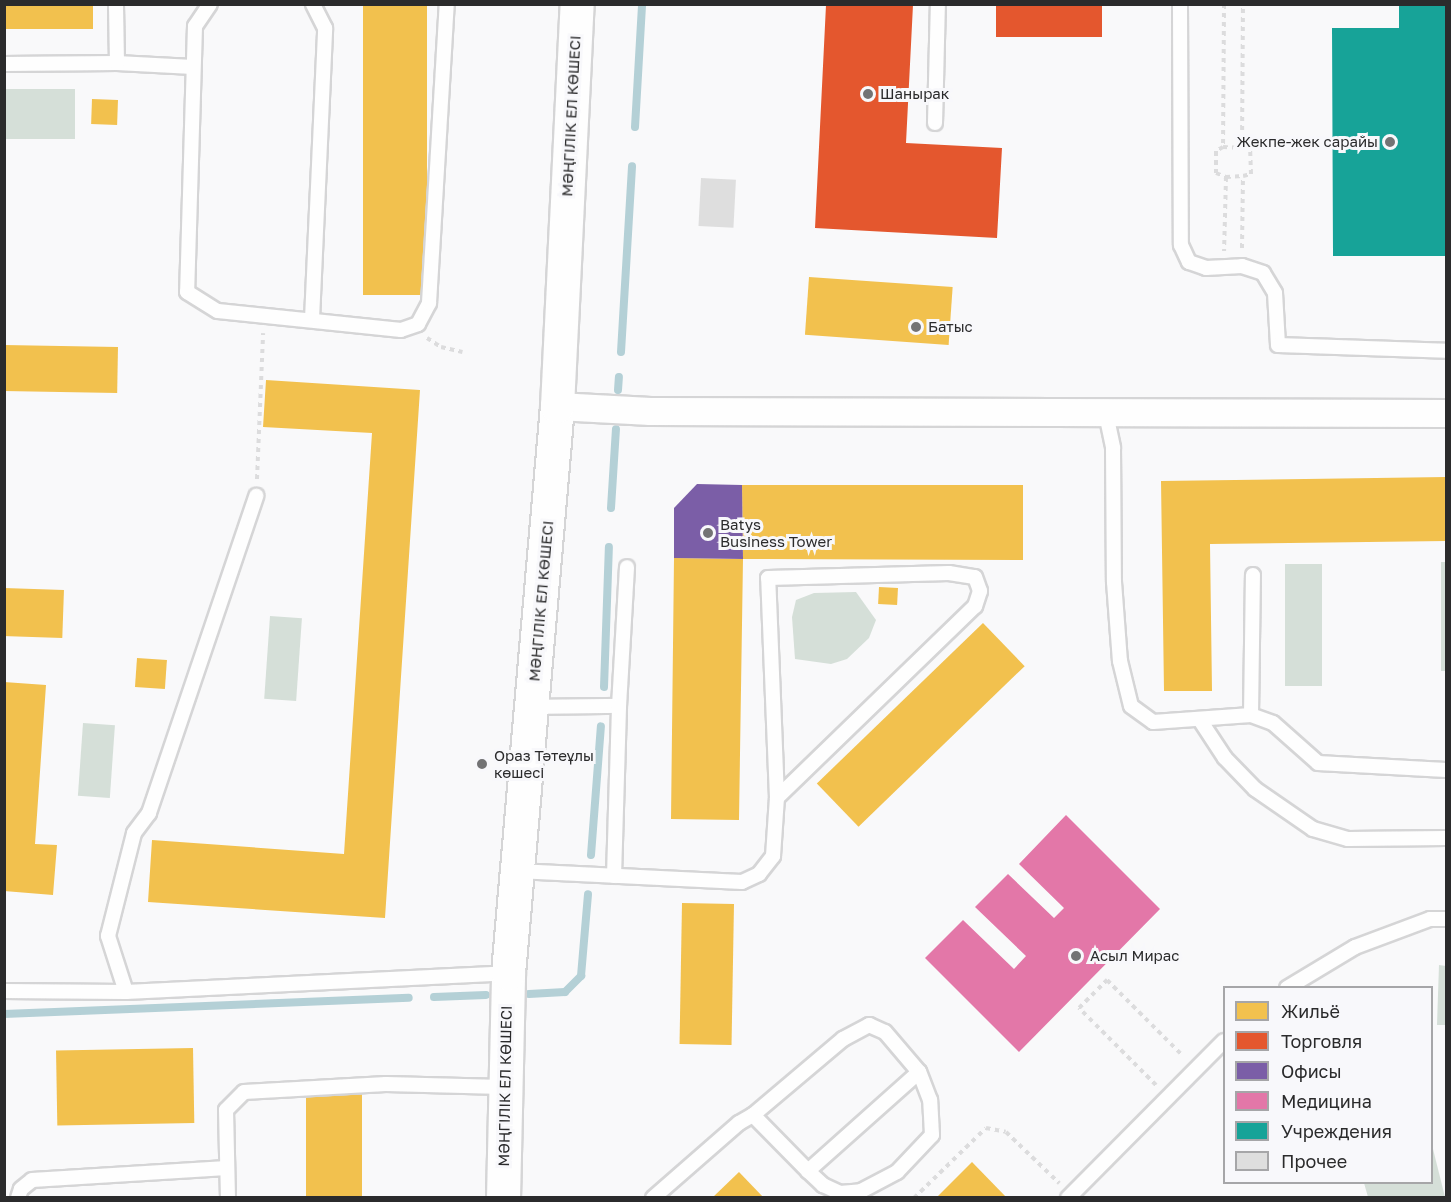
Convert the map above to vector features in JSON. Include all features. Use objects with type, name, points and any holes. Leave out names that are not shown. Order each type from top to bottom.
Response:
[{"type":"street","name":"МӘҢГІЛІК ЕЛ КӨШЕСІ","points":[[503,1197],[503,1087],[508,973],[557,406],[577,4]]},
{"type":"street","points":[[557,406],[650,411],[1106,414],[1446,413]]},
{"type":"lane","points":[[116,4],[117,63]]},
{"type":"lane","points":[[210,4],[195,26],[187,292],[218,311],[263,317],[312,319],[400,330],[418,324],[429,303],[447,4]]},
{"type":"lane","points":[[312,319],[325,28],[313,4]]},
{"type":"lane","points":[[935,123],[938,4]]},
{"type":"lane","points":[[1180,4],[1181,245],[1189,262],[1206,268],[1242,266],[1263,273],[1275,293],[1278,345],[1446,351]]},
{"type":"lane","points":[[4,64],[117,63],[193,67]]},
{"type":"lane","points":[[1106,414],[1113,448],[1114,582],[1120,661],[1131,706],[1154,722],[1251,715],[1273,723],[1318,763],[1446,771]]},
{"type":"lane","points":[[126,992],[108,936],[134,833],[148,813],[256,496]]},
{"type":"lane","points":[[614,876],[619,706],[627,567]]},
{"type":"lane","points":[[518,871],[742,882],[759,874],[773,856],[777,798],[768,578],[949,573],[975,577],[980,591],[975,606],[777,798]]},
{"type":"lane","points":[[1251,715],[1253,575]]},
{"type":"lane","points":[[532,707],[619,706]]},
{"type":"lane","points":[[1200,720],[1225,758],[1256,789],[1313,829],[1348,839],[1446,838]]},
{"type":"lane","points":[[1289,986],[1355,947],[1430,919],[1446,919]]},
{"type":"lane","points":[[4,991],[126,992],[508,973]]},
{"type":"lane","points":[[653,1197],[739,1123],[753,1115],[843,1039],[869,1025],[885,1032],[919,1072],[930,1100],[932,1136],[897,1172],[861,1191],[840,1193],[808,1171],[753,1115]]},
{"type":"lane","points":[[1070,1196],[1223,1042]]},
{"type":"lane","points":[[808,1171],[919,1072]]},
{"type":"lane","points":[[228,1197],[226,1110],[244,1092],[386,1084],[503,1087]]},
{"type":"lane","points":[[18,1197],[21,1189],[32,1180],[227,1168]]},
{"type":"path","points":[[1223,147],[1224,4]]},
{"type":"path","points":[[1242,148],[1243,4]]},
{"type":"path","points":[[1223,147],[1242,148],[1250,148],[1251,174],[1226,177],[1216,173],[1216,150],[1223,147]]},
{"type":"path","points":[[1242,266],[1243,176]]},
{"type":"path","points":[[1223,267],[1226,177]]},
{"type":"path","points":[[256,496],[263,317]]},
{"type":"path","points":[[418,324],[428,340],[462,352]]},
{"type":"path","points":[[1169,1098],[1079,1008],[1107,980],[1197,1070]]},
{"type":"path","points":[[914,1197],[986,1128],[1006,1132],[1070,1196]]},
{"type":"shaded area","points":[[5,89],[75,89],[75,139],[5,139]]},
{"type":"shaded area","points":[[1441,562],[1446,562],[1446,671],[1441,671]]},
{"type":"shaded area","points":[[1285,564],[1322,564],[1322,686],[1285,686]]},
{"type":"shaded area","points":[[856,592],[876,620],[869,638],[847,659],[831,664],[795,659],[792,617],[796,600],[814,593]]},
{"type":"shaded area","points":[[270,616],[302,618],[296,701],[264,699]]},
{"type":"shaded area","points":[[83,723],[115,725],[110,798],[78,796]]},
{"type":"shaded area","points":[[1439,965],[1446,966],[1446,1025],[1437,1025]]},
{"type":"shaded area","points":[[1433,1149],[1445,1197],[1368,1197],[1364,1184],[1433,1184]]},
{"type":"building: Жильё","points":[[4,4],[93,4],[93,29],[4,29]]},
{"type":"building: Жильё","points":[[363,4],[427,4],[427,295],[363,295]]},
{"type":"building: Жильё","points":[[92,99],[118,100],[117,125],[91,124]]},
{"type":"building: Жильё","points":[[809,277],[953,287],[949,345],[805,335]]},
{"type":"building: Жильё","points":[[4,345],[118,347],[117,393],[4,391]]},
{"type":"building: Жильё","points":[[266,380],[420,390],[385,918],[148,902],[152,840],[344,854],[372,433],[263,427]]},
{"type":"building: Жильё","points":[[1446,477],[1446,541],[1210,544],[1212,691],[1164,691],[1161,481]]},
{"type":"building: Жильё","points":[[742,485],[1023,485],[1023,560],[743,559]]},
{"type":"building: Жильё","points":[[674,558],[743,559],[739,820],[671,819]]},
{"type":"building: Жильё","points":[[879,587],[898,588],[897,605],[878,604]]},
{"type":"building: Жильё","points":[[4,588],[64,590],[62,638],[4,636]]},
{"type":"building: Жильё","points":[[983,623],[1025,666],[859,827],[817,783]]},
{"type":"building: Жильё","points":[[137,658],[167,660],[165,689],[135,687]]},
{"type":"building: Жильё","points":[[4,682],[46,685],[35,844],[57,845],[53,895],[4,891]]},
{"type":"building: Жильё","points":[[682,903],[734,904],[732,1045],[680,1044]]},
{"type":"building: Жильё","points":[[193,1048],[194,1123],[57,1125],[56,1050]]},
{"type":"building: Жильё","points":[[306,1089],[362,1089],[362,1198],[306,1198]]},
{"type":"building: Жильё","points":[[972,1162],[1007,1198],[936,1198]]},
{"type":"building: Жильё","points":[[739,1172],[764,1198],[712,1198]]},
{"type":"building: Торговля","points":[[996,4],[1102,4],[1102,37],[996,37]]},
{"type":"building: Торговля","points":[[826,5],[913,5],[906,143],[1002,148],[997,238],[815,228]]},
{"type":"building: Офисы","name":"Batys Business Tower","points":[[697,484],[742,485],[743,559],[674,558],[674,508]]},
{"type":"building: Медицина","points":[[1066,815],[1160,909],[1019,1052],[925,958],[963,920],[1014,969],[1026,956],[975,907],[1008,874],[1054,918],[1064,908],[1019,864]]},
{"type":"building: Учреждения","name":"Жекпе-жек сарайы","points":[[1399,6],[1446,6],[1446,256],[1333,256],[1332,28],[1399,28]]},
{"type":"building: Прочее","points":[[701,178],[736,180],[733,228],[698,226]]},
{"type":"waterway","points":[[635,127],[642,4]]},
{"type":"waterway","points":[[621,352],[632,166]]},
{"type":"waterway","points":[[618,390],[619,377]]},
{"type":"waterway","points":[[611,508],[616,429]]},
{"type":"waterway","points":[[604,687],[609,547]]},
{"type":"waterway","points":[[591,855],[601,726]]},
{"type":"waterway","points":[[529,994],[565,992],[581,976],[588,894]]},
{"type":"waterway","points":[[434,997],[486,995]]},
{"type":"waterway","points":[[4,1014],[409,998]]},
{"type":"place","name":"Шанырак","points":[[868,94]]},
{"type":"place","name":"Жекпе-жек сарайы","points":[[1390,142]]},
{"type":"place","name":"Батыс","points":[[916,327]]},
{"type":"place","name":"Batys Business Tower","points":[[708,533]]},
{"type":"place","name":"Ораз Тәтеұлы көшесі","points":[[482,764]]},
{"type":"place","name":"Асыл Мирас","points":[[1076,956]]}]
